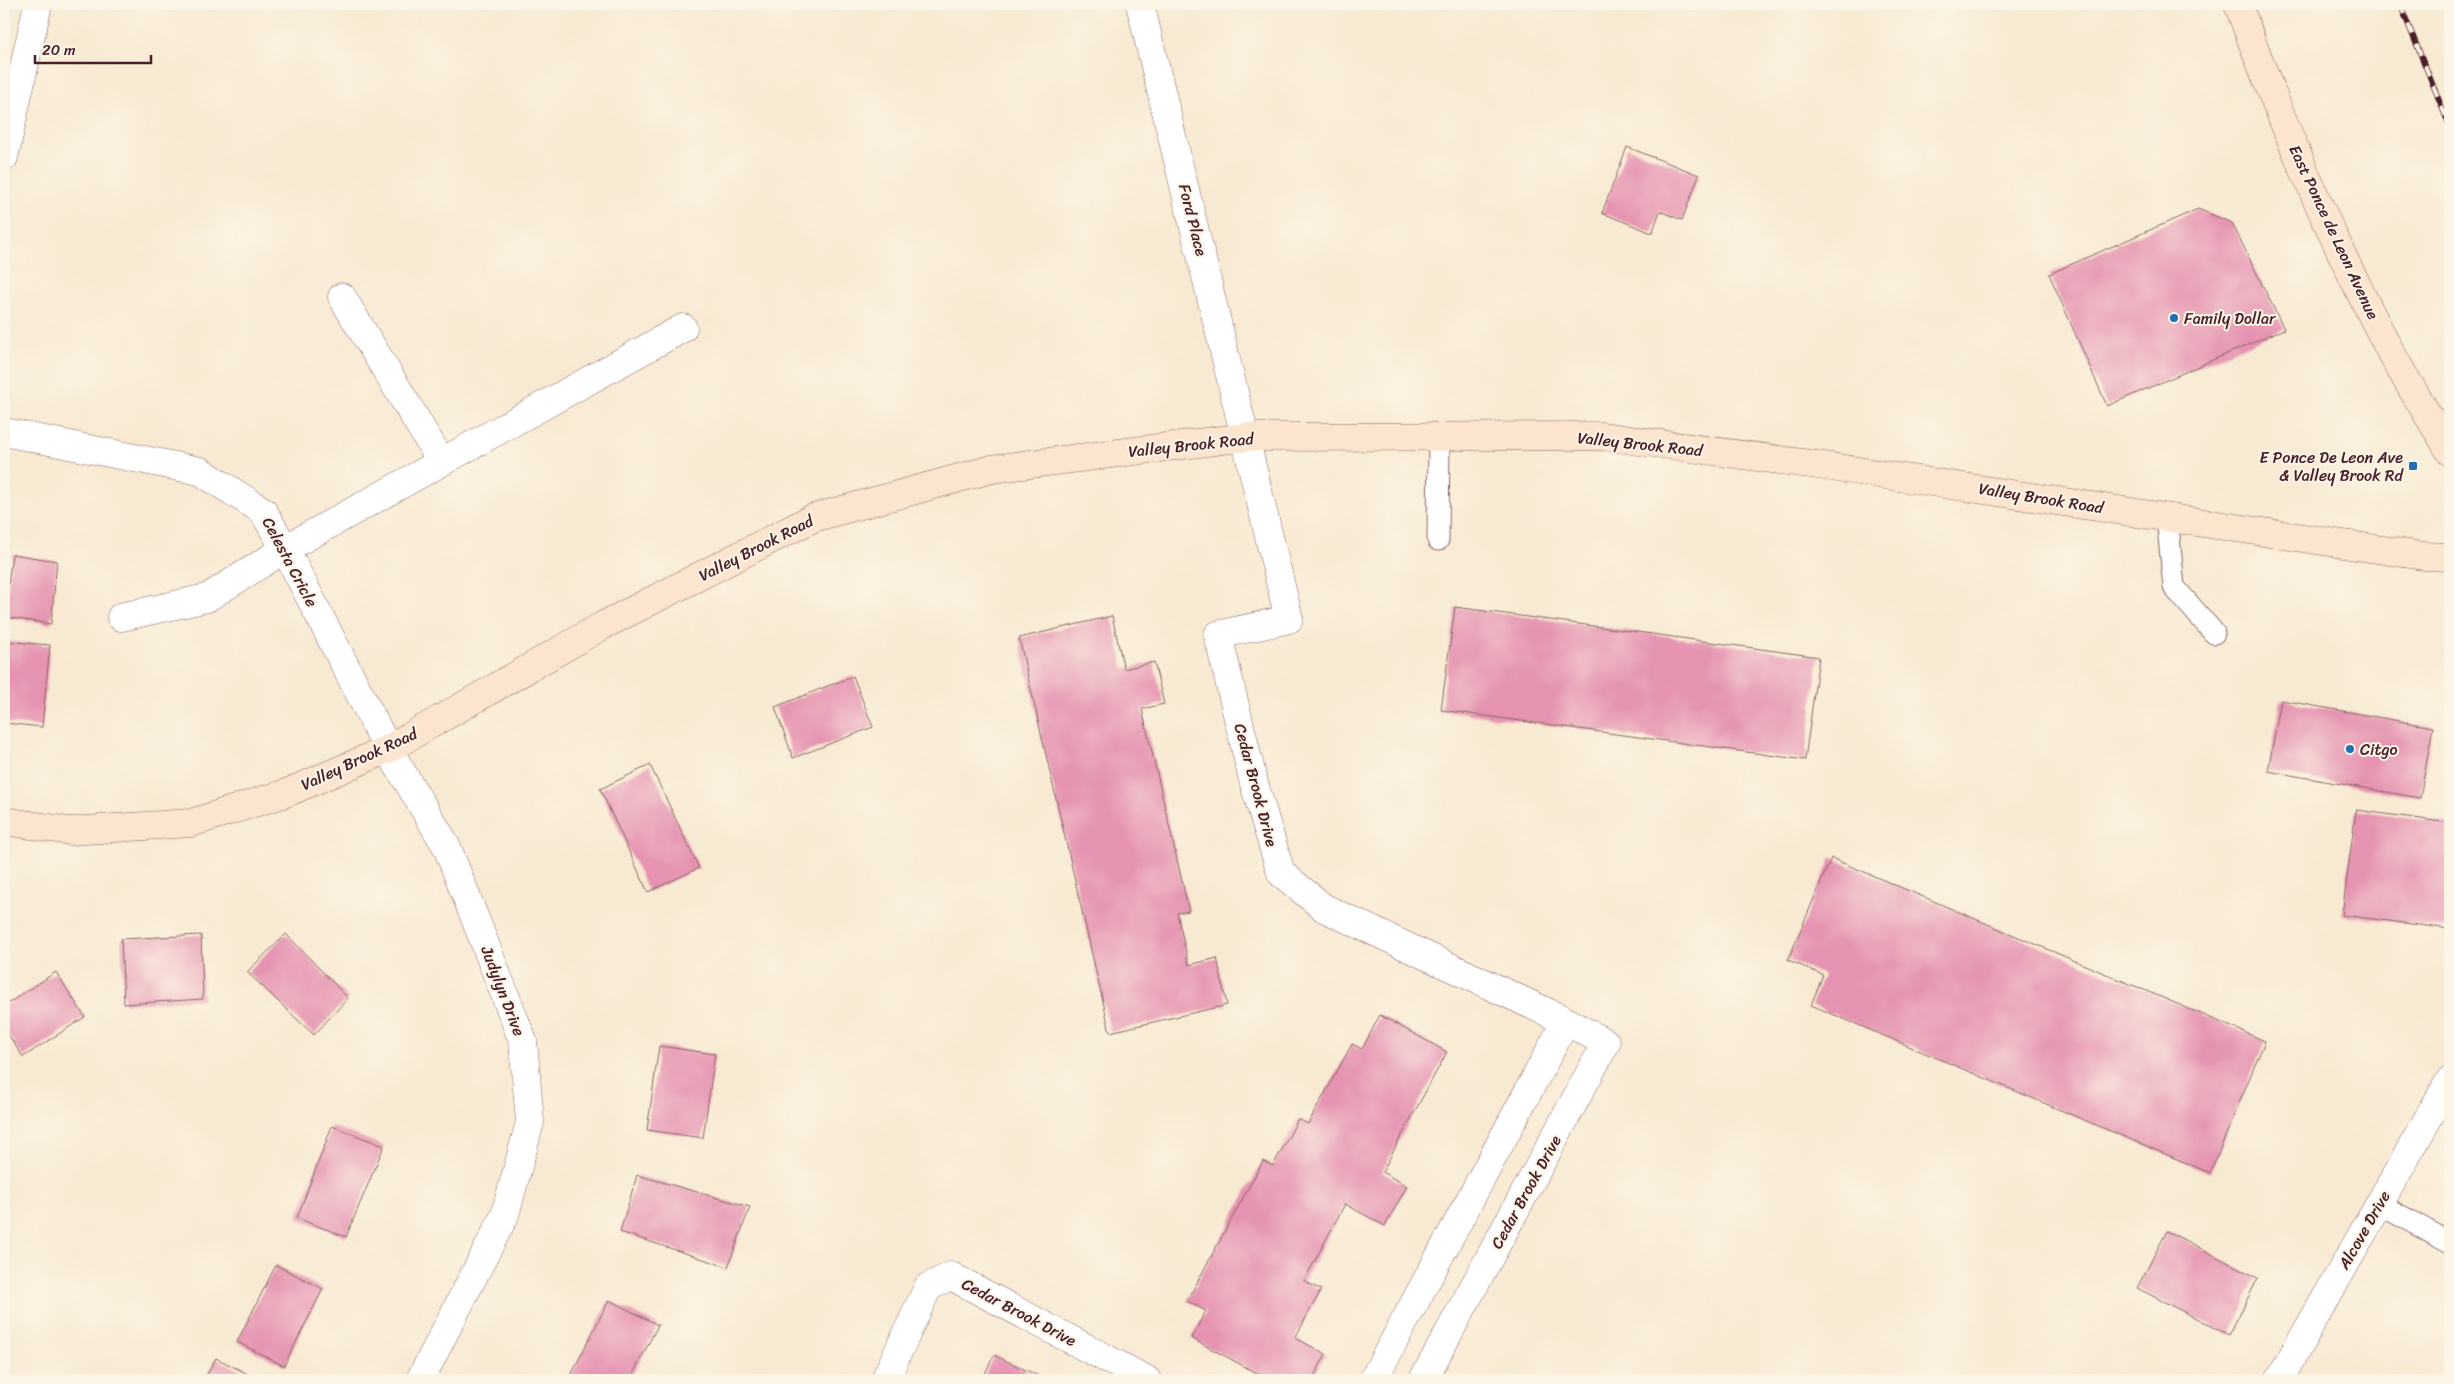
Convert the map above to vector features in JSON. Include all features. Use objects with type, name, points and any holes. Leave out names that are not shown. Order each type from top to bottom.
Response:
[{"type":"main road","name":"East Ponce de Leon Avenue","points":[[2238,4],[2266,83],[2337,246],[2386,343],[2450,452]]},
{"type":"main road","name":"Valley Brook Road","points":[[4,821],[70,832],[191,823],[288,792],[388,749],[602,626],[813,518],[992,469],[1246,437],[1602,436],[1842,468],[2423,556],[2450,557]]},
{"type":"street","points":[[4,157],[38,4]]},
{"type":"street","name":"Ford Place","points":[[1140,4],[1246,437]]},
{"type":"street","points":[[342,296],[441,461]]},
{"type":"street","points":[[121,617],[207,598],[285,548],[683,328]]},
{"type":"street","name":"Celesta Cricle","points":[[4,432],[200,471],[263,511],[285,548],[388,749]]},
{"type":"street","name":"Cedar Brook Drive","points":[[1246,437],[1289,619],[1218,635],[1253,780],[1281,874],[1324,908],[1566,1021],[1606,1043],[1424,1380]]},
{"type":"street","name":"Judylyn Drive","points":[[388,749],[447,847],[523,1041],[530,1122],[505,1214],[420,1380]]},
{"type":"street","points":[[1374,1380],[1566,1021]]},
{"type":"street","name":"Alcove Drive","points":[[2279,1380],[2450,1080]]},
{"type":"street","name":"Cedar Brook Drive","points":[[885,1380],[928,1287],[951,1276],[1147,1380]]},
{"type":"lane","points":[[1438,540],[1439,437]]},
{"type":"lane","points":[[2167,518],[2174,587],[2214,633]]},
{"type":"lane","points":[[2379,1204],[2450,1244]]},
{"type":"building","points":[[1627,147],[1699,175],[1682,220],[1660,211],[1652,233],[1602,213]]},
{"type":"building","name":"Family Dollar","points":[[2198,209],[2232,223],[2284,329],[2107,406],[2049,274]]},
{"type":"building","points":[[12,554],[57,561],[51,624],[4,617]]},
{"type":"building","points":[[1455,607],[1819,657],[1805,760],[1441,710]]},
{"type":"building","points":[[1112,616],[1124,669],[1154,662],[1164,704],[1142,709],[1189,911],[1177,913],[1189,965],[1217,958],[1227,1005],[1110,1032],[1019,638]]},
{"type":"building","points":[[4,641],[50,645],[42,727],[4,723]]},
{"type":"building","points":[[853,676],[873,727],[793,758],[775,707]]},
{"type":"building","name":"Citgo","points":[[2281,700],[2433,727],[2420,798],[2268,771]]},
{"type":"building","points":[[650,765],[699,868],[648,892],[600,789]]},
{"type":"building","points":[[2356,810],[2450,823],[2450,929],[2342,915]]},
{"type":"building","points":[[1831,858],[2265,1041],[2210,1173],[1811,1005],[1823,975],[1788,960]]},
{"type":"building","points":[[286,934],[348,998],[314,1035],[247,972]]},
{"type":"building","points":[[201,935],[203,999],[124,1004],[121,939]]},
{"type":"building","points":[[56,972],[85,1017],[23,1057],[4,1028],[4,1006]]},
{"type":"building","points":[[1380,1015],[1447,1052],[1382,1172],[1407,1186],[1385,1226],[1345,1204],[1304,1281],[1321,1290],[1295,1338],[1326,1354],[1312,1380],[1270,1380],[1191,1338],[1206,1311],[1187,1301],[1263,1161],[1273,1166],[1298,1119],[1308,1124],[1352,1044],[1362,1049]]},
{"type":"building","points":[[659,1046],[715,1054],[703,1138],[647,1130]]},
{"type":"building","points":[[332,1126],[384,1146],[346,1237],[297,1218]]},
{"type":"building","points":[[637,1175],[750,1207],[728,1267],[620,1232]]},
{"type":"building","points":[[2167,1231],[2258,1278],[2229,1335],[2137,1288]]},
{"type":"building","points":[[276,1265],[323,1289],[284,1366],[237,1342]]},
{"type":"building","points":[[609,1300],[658,1325],[630,1380],[575,1380],[570,1377]]},
{"type":"building","points":[[994,1355],[1047,1380],[982,1380]]},
{"type":"building","points":[[216,1358],[260,1380],[204,1380]]},
{"type":"railway","points":[[2400,4],[2450,127]]},
{"type":"place","name":"Family Dollar","points":[[2174,318]]},
{"type":"place","name":"E Ponce De Leon Ave & Valley Brook Rd","points":[[2413,466]]},
{"type":"place","name":"Citgo","points":[[2350,749]]}]
